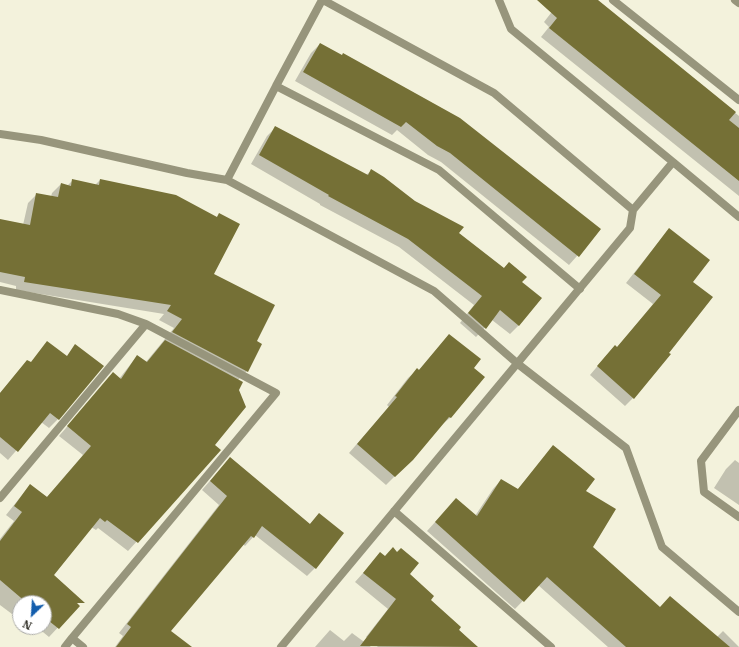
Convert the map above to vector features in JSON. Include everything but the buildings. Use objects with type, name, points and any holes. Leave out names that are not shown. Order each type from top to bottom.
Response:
[{"type":"street","points":[[227,180],[322,0],[494,93],[633,210]]},
{"type":"street","points":[[499,0],[511,29],[739,217]]},
{"type":"street","points":[[613,0],[739,100]]},
{"type":"street","points":[[735,0],[739,3]]},
{"type":"street","points":[[276,86],[439,170],[580,289]]},
{"type":"street","points":[[0,134],[42,140],[187,173],[227,180],[434,290],[518,364],[626,448],[662,547],[739,612]]},
{"type":"street","points":[[281,647],[630,228],[633,210],[673,162]]},
{"type":"street","points":[[0,290],[118,314],[146,324],[276,393],[65,647]]},
{"type":"street","points":[[0,498],[146,324]]},
{"type":"street","points":[[739,410],[701,461],[704,492],[739,517]]},
{"type":"street","points":[[394,511],[551,647]]},
{"type":"street","points":[[72,638],[83,647]]}]
